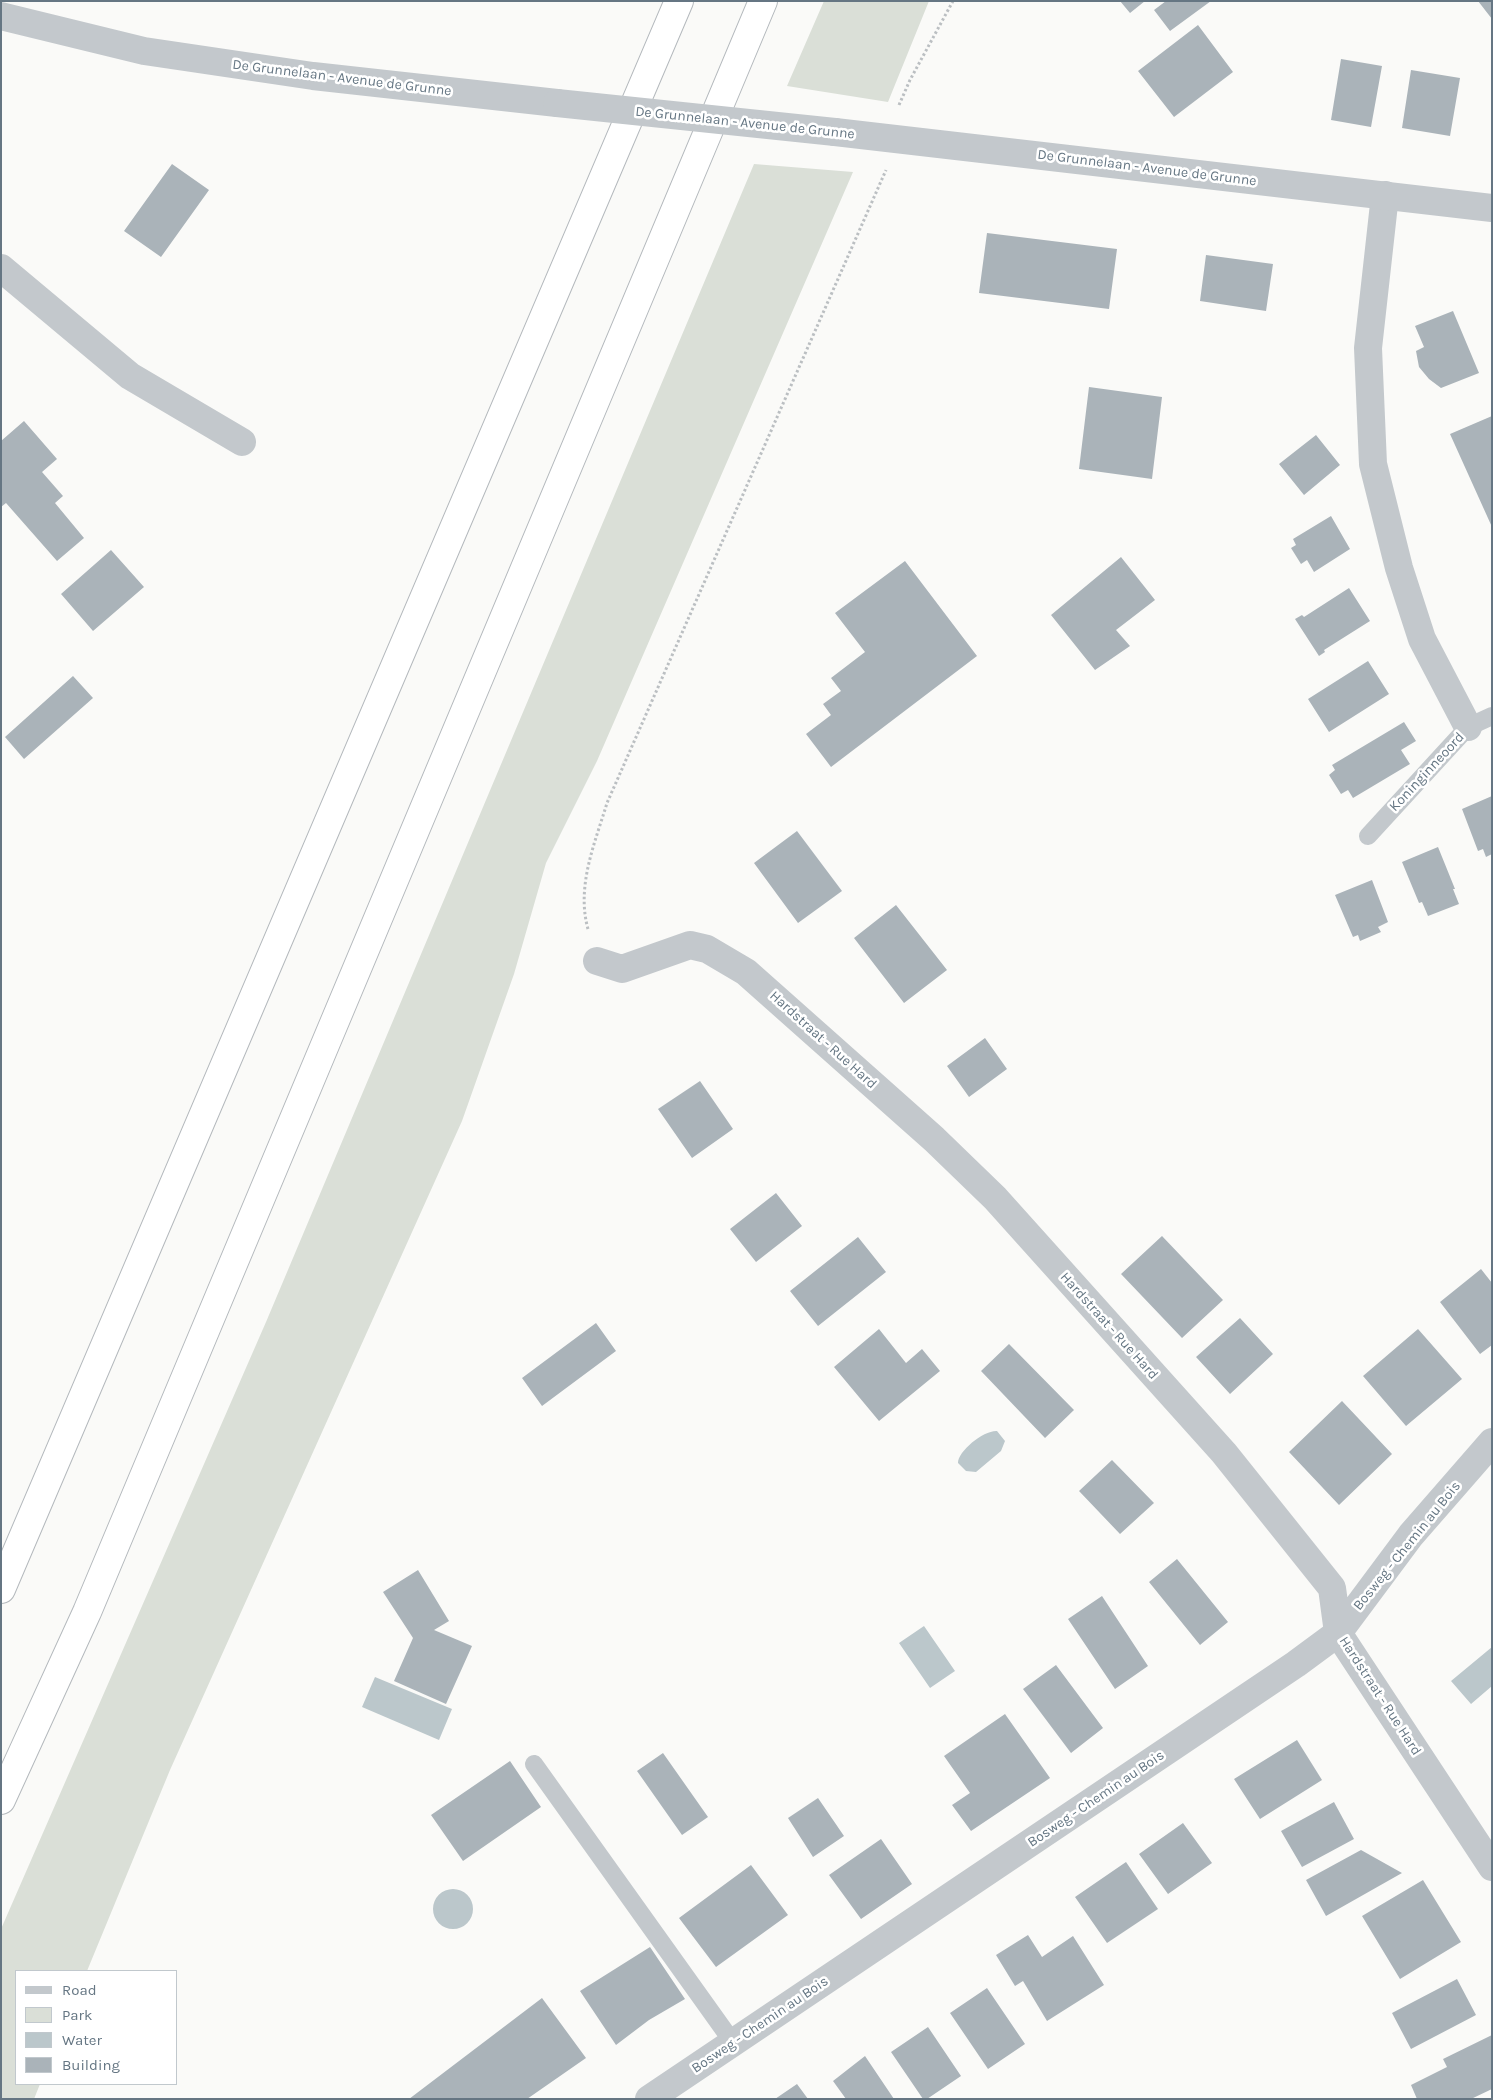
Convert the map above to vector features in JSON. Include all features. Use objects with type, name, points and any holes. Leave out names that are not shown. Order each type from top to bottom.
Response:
[{"type":"highway","points":[[1,1589],[679,1]]},
{"type":"highway","points":[[1,1800],[91,1603],[763,1]]},
{"type":"street","name":"De Grunnelaan - Avenue de Grunne","points":[[1,16],[154,52],[313,76],[835,132],[1492,208]]},
{"type":"street","points":[[1385,195],[1368,348],[1373,464],[1399,568],[1422,639],[1480,721]]},
{"type":"street","points":[[1,268],[130,376],[242,442]]},
{"type":"street","name":"Hardstraat - Rue Hard","points":[[597,962],[622,969],[690,944],[707,949],[746,972],[934,1139],[995,1198],[1224,1453],[1332,1588],[1338,1632],[1492,1867]]},
{"type":"street","name":"Bosweg - Chemin au Bois","points":[[649,2099],[734,2044],[1296,1664],[1338,1632],[1412,1535],[1492,1442]]},
{"type":"lane","name":"Koninginneoord","points":[[1368,836],[1480,721]]},
{"type":"lane","points":[[534,1764],[734,2044]]},
{"type":"path","points":[[898,108],[910,80],[953,1]]},
{"type":"path","points":[[597,962],[584,914],[586,871],[607,803],[886,170]]},
{"type":"green space","points":[[824,1],[929,1],[888,102],[787,86]]},
{"type":"green space","points":[[754,164],[853,172],[597,761],[546,863],[514,974],[462,1121],[170,1770],[87,1970],[15,1970],[15,2085],[40,2085],[34,2099],[1,2099],[1,1929],[266,1322]]},
{"type":"water","points":[[997,1431],[1005,1441],[1001,1451],[976,1472],[966,1471],[958,1463],[962,1453],[985,1434]]},
{"type":"water","points":[[924,1626],[955,1671],[930,1688],[899,1643]]},
{"type":"water","points":[[1492,1647],[1492,1686],[1471,1704],[1451,1681]]},
{"type":"water","points":[[375,1677],[452,1709],[439,1740],[362,1707]]},
{"type":"water","points":[[457,1889],[464,1892],[470,1898],[473,1909],[472,1917],[464,1926],[457,1929],[449,1929],[442,1926],[434,1917],[433,1905],[436,1898],[445,1890]]},
{"type":"building","points":[[1120,1],[1145,1],[1130,13]]},
{"type":"building","points":[[1166,1],[1211,1],[1170,31],[1154,10]]},
{"type":"building","points":[[1478,1],[1492,1],[1492,19]]},
{"type":"building","points":[[1198,25],[1233,72],[1174,117],[1138,71]]},
{"type":"building","points":[[1341,59],[1382,66],[1371,127],[1331,120]]},
{"type":"building","points":[[1411,70],[1460,78],[1450,136],[1402,128]]},
{"type":"building","points":[[172,164],[209,190],[161,257],[124,231]]},
{"type":"building","points":[[987,233],[1117,249],[1109,309],[979,293]]},
{"type":"building","points":[[1206,255],[1273,264],[1266,311],[1200,301]]},
{"type":"building","points":[[1453,311],[1479,373],[1441,388],[1429,379],[1419,367],[1416,351],[1424,347],[1415,326]]},
{"type":"building","points":[[1089,387],[1162,397],[1152,479],[1079,469]]},
{"type":"building","points":[[1492,416],[1492,527],[1450,434]]},
{"type":"building","points":[[24,421],[57,459],[42,472],[63,496],[55,503],[84,538],[57,561],[6,503],[1,507],[1,441]]},
{"type":"building","points":[[1316,435],[1340,465],[1304,495],[1279,464]]},
{"type":"building","points":[[1331,516],[1350,549],[1314,572],[1307,560],[1301,564],[1291,548],[1296,545],[1293,539]]},
{"type":"building","points":[[111,550],[144,587],[93,631],[61,594]]},
{"type":"building","points":[[1121,557],[1155,600],[1116,630],[1130,646],[1095,670],[1051,615]]},
{"type":"building","points":[[905,561],[977,656],[831,767],[806,734],[831,715],[823,704],[841,691],[831,678],[865,652],[835,613]]},
{"type":"building","points":[[1349,588],[1370,621],[1324,650],[1325,652],[1319,656],[1295,619],[1302,615],[1304,617]]},
{"type":"building","points":[[1368,661],[1389,694],[1329,732],[1308,699]]},
{"type":"building","points":[[73,676],[93,698],[24,759],[5,737]]},
{"type":"building","points":[[1404,722],[1416,741],[1401,750],[1410,764],[1353,798],[1348,790],[1341,794],[1329,775],[1335,770],[1332,765]]},
{"type":"building","points":[[1492,796],[1492,854],[1486,857],[1483,849],[1478,851],[1462,809]]},
{"type":"building","points":[[797,831],[842,891],[798,923],[754,863]]},
{"type":"building","points":[[1438,847],[1459,904],[1428,916],[1422,902],[1419,903],[1402,862]]},
{"type":"building","points":[[1372,880],[1388,922],[1378,927],[1381,932],[1360,941],[1358,935],[1353,937],[1335,895]]},
{"type":"building","points":[[896,905],[947,970],[904,1003],[854,938]]},
{"type":"building","points":[[985,1038],[1007,1069],[969,1097],[947,1066]]},
{"type":"building","points":[[700,1081],[733,1129],[692,1158],[658,1109]]},
{"type":"building","points":[[776,1193],[802,1226],[756,1262],[730,1229]]},
{"type":"building","points":[[1162,1236],[1223,1300],[1182,1338],[1121,1274]]},
{"type":"building","points":[[858,1237],[886,1272],[818,1326],[790,1291]]},
{"type":"building","points":[[1481,1269],[1492,1283],[1492,1345],[1480,1354],[1440,1302]]},
{"type":"building","points":[[1240,1318],[1273,1354],[1230,1394],[1196,1357]]},
{"type":"building","points":[[596,1323],[616,1351],[542,1406],[522,1378]]},
{"type":"building","points":[[879,1329],[906,1363],[922,1349],[940,1371],[879,1421],[834,1367]]},
{"type":"building","points":[[1418,1329],[1462,1379],[1406,1426],[1363,1376]]},
{"type":"building","points":[[1009,1344],[1074,1410],[1045,1438],[981,1371]]},
{"type":"building","points":[[1342,1401],[1392,1454],[1339,1505],[1289,1452]]},
{"type":"building","points":[[1112,1460],[1154,1503],[1120,1534],[1079,1491]]},
{"type":"building","points":[[1177,1559],[1228,1622],[1200,1645],[1149,1582]]},
{"type":"building","points":[[418,1570],[449,1621],[434,1630],[472,1646],[446,1704],[394,1681],[413,1638],[383,1592]]},
{"type":"building","points":[[1102,1596],[1148,1666],[1115,1689],[1068,1619]]},
{"type":"building","points":[[1056,1665],[1103,1728],[1071,1753],[1023,1689]]},
{"type":"building","points":[[1005,1714],[1050,1778],[971,1831],[952,1805],[970,1793],[944,1756]]},
{"type":"building","points":[[1297,1740],[1322,1780],[1260,1819],[1234,1779]]},
{"type":"building","points":[[663,1753],[708,1817],[682,1835],[637,1771]]},
{"type":"building","points":[[510,1761],[541,1807],[463,1861],[431,1815]]},
{"type":"building","points":[[818,1798],[844,1836],[813,1857],[788,1818]]},
{"type":"building","points":[[1334,1802],[1354,1839],[1302,1867],[1281,1831]]},
{"type":"building","points":[[1183,1823],[1212,1863],[1168,1894],[1139,1854]]},
{"type":"building","points":[[881,1839],[912,1884],[861,1919],[829,1875]]},
{"type":"building","points":[[1361,1850],[1402,1873],[1326,1916],[1306,1880]]},
{"type":"building","points":[[1126,1862],[1158,1909],[1107,1943],[1075,1897]]},
{"type":"building","points":[[751,1865],[788,1915],[716,1967],[679,1918]]},
{"type":"building","points":[[1423,1880],[1461,1942],[1400,1979],[1362,1916]]},
{"type":"building","points":[[1028,1935],[1042,1957],[1073,1936],[1104,1985],[1047,2021],[1023,1981],[1015,1986],[996,1955]]},
{"type":"building","points":[[650,1947],[685,1999],[649,2020],[616,2045],[580,1991]]},
{"type":"building","points":[[1457,1979],[1476,2015],[1411,2049],[1392,2013]]},
{"type":"building","points":[[987,1988],[1025,2044],[988,2069],[950,2013]]},
{"type":"building","points":[[542,1998],[586,2058],[527,2099],[409,2099]]},
{"type":"building","points":[[928,2027],[961,2076],[927,2099],[923,2099],[891,2052]]},
{"type":"building","points":[[1492,2035],[1492,2089],[1471,2099],[1417,2099],[1411,2085],[1447,2067],[1443,2059]]},
{"type":"building","points":[[865,2056],[894,2099],[846,2099],[833,2081]]},
{"type":"building","points":[[797,2084],[808,2099],[775,2099]]}]
